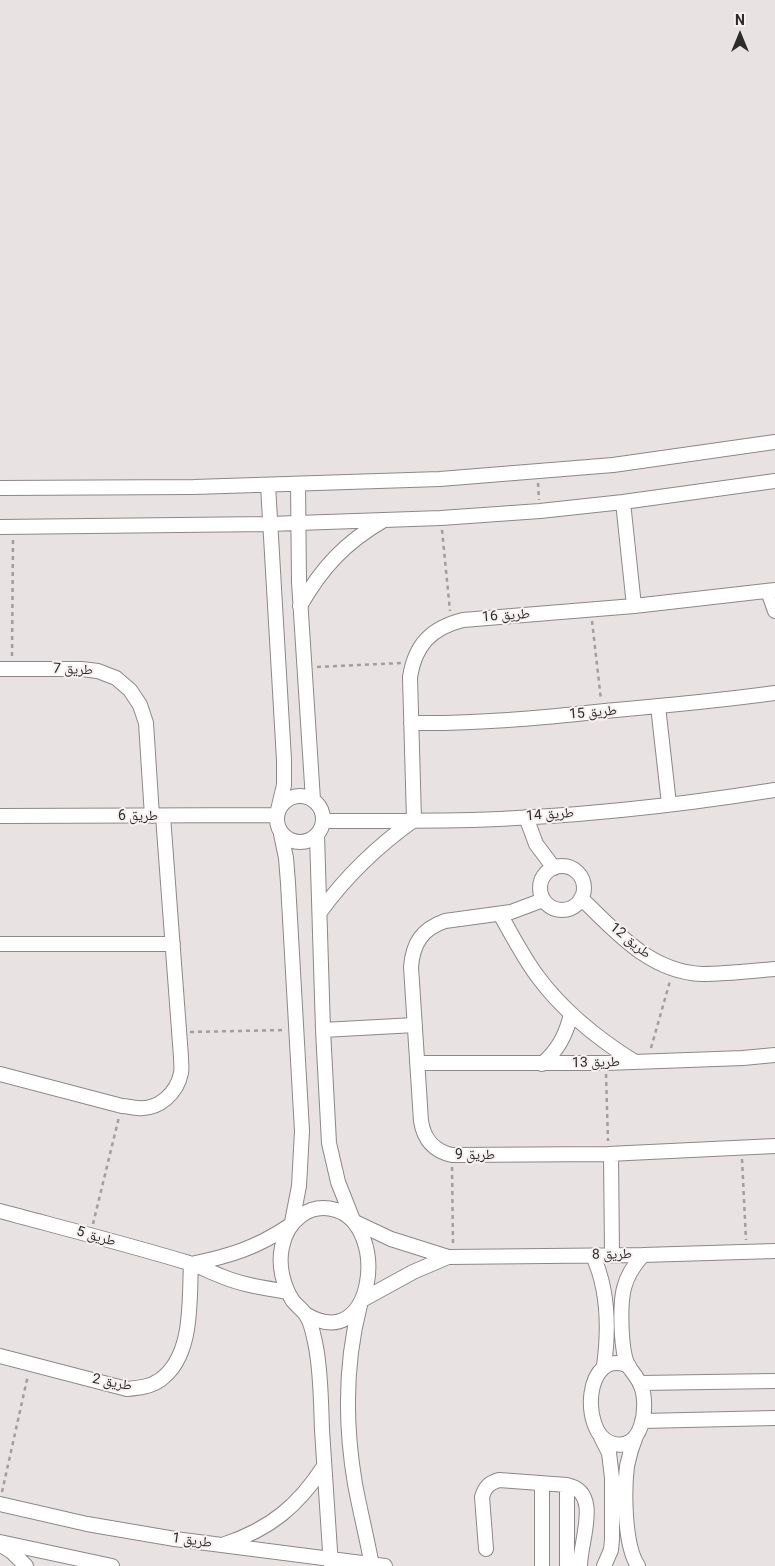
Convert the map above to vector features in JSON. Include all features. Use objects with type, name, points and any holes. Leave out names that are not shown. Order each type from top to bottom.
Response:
[{"type":"street","points":[[0,488],[185,487],[440,479],[613,465],[775,442]]},
{"type":"street","points":[[6,527],[269,524],[441,518],[540,511],[623,502],[775,481]]},
{"type":"street","points":[[298,484],[300,606],[313,800]]},
{"type":"street","points":[[268,485],[284,760],[284,785],[278,813],[278,828],[286,858],[288,883],[302,1149],[299,1186],[291,1224],[282,1247],[281,1270],[288,1292],[293,1300],[307,1315],[316,1321],[326,1323],[337,1322],[354,1312],[361,1302]]},
{"type":"street","points":[[623,502],[634,606]]},
{"type":"street","points":[[300,606],[322,571],[336,556],[368,530],[386,519]]},
{"type":"street","points":[[771,591],[775,611]]},
{"type":"street","name":"طريق 16","points":[[414,820],[410,677],[412,663],[417,651],[426,639],[438,629],[451,623],[475,618],[634,606],[771,591]]},
{"type":"street","name":"طريق 7","points":[[0,1074],[140,1109],[155,1106],[167,1098],[177,1086],[181,1072],[172,944],[146,723],[140,705],[130,690],[116,678],[98,671],[81,669],[6,669]]},
{"type":"street","name":"طريق 15","points":[[411,723],[485,722],[602,712],[775,693]]},
{"type":"street","points":[[658,706],[669,804]]},
{"type":"street","name":"طريق 14","points":[[323,821],[472,820],[526,817],[669,804],[775,790]]},
{"type":"street","points":[[278,813],[286,801],[302,796],[313,800],[321,809],[323,821],[317,835],[307,842],[290,841],[281,834]]},
{"type":"street","name":"طريق 6","points":[[0,816],[157,816],[278,813]]},
{"type":"street","points":[[526,817],[536,844],[554,868]]},
{"type":"street","points":[[320,912],[353,871],[386,841],[414,820]]},
{"type":"street","points":[[317,835],[323,1030],[331,1156],[340,1188],[363,1240],[368,1260],[368,1274],[350,1353],[348,1411],[355,1482],[376,1565]]},
{"type":"street","points":[[561,866],[569,867],[580,876],[583,883],[582,898],[566,910],[553,908],[543,900],[540,892],[542,877],[547,871],[554,868],[561,866]]},
{"type":"street","name":"طريق 12","points":[[582,898],[630,945],[651,959],[674,969],[700,974],[775,969]]},
{"type":"street","name":"طريق 9","points":[[543,900],[522,909],[500,914],[445,921],[431,927],[420,938],[415,947],[412,957],[417,1063],[423,1131],[427,1140],[434,1148],[442,1153],[452,1155],[609,1154],[775,1146]]},
{"type":"street","points":[[500,914],[524,957],[538,977],[571,1014],[598,1037],[641,1062]]},
{"type":"street","points":[[0,944],[172,944]]},
{"type":"street","points":[[542,1064],[551,1056],[561,1042],[571,1014]]},
{"type":"street","points":[[323,1030],[415,1025]]},
{"type":"street","name":"طريق 13","points":[[417,1063],[606,1063],[775,1055]]},
{"type":"street","points":[[609,1154],[612,1255]]},
{"type":"street","points":[[191,1264],[243,1251],[259,1244],[291,1224],[302,1214],[313,1210],[325,1208],[337,1210],[354,1221]]},
{"type":"street","name":"طريق 5","points":[[0,1211],[191,1264],[222,1277],[254,1286],[288,1292]]},
{"type":"street","name":"طريق 8","points":[[354,1221],[391,1239],[450,1257],[593,1256],[775,1251]]},
{"type":"street","points":[[638,1566],[628,1540],[627,1467],[642,1421],[644,1398],[640,1383],[628,1366],[622,1336],[624,1287],[632,1270],[643,1255]]},
{"type":"street","points":[[593,1256],[603,1281],[606,1298],[604,1366],[595,1380],[591,1399],[593,1419],[609,1453],[612,1470],[612,1539],[611,1550],[604,1566]]},
{"type":"street","name":"طريق 8","points":[[361,1302],[413,1272],[450,1257]]},
{"type":"street","name":"طريق 2","points":[[0,1356],[127,1389],[144,1387],[160,1380],[174,1366],[184,1348],[191,1264]]},
{"type":"street","points":[[307,1315],[316,1348],[318,1364],[331,1562]]},
{"type":"street","points":[[604,1366],[616,1363],[628,1366]]},
{"type":"street","points":[[640,1383],[775,1382]]},
{"type":"street","points":[[642,1421],[775,1418]]},
{"type":"street","points":[[601,1437],[612,1444],[619,1445],[631,1441],[636,1436]]},
{"type":"street","points":[[219,1546],[241,1539],[280,1517],[312,1485],[324,1466]]},
{"type":"street","points":[[486,1549],[482,1498],[484,1489],[490,1483],[499,1480],[567,1485],[582,1492],[586,1500],[586,1527],[580,1554],[580,1566]]},
{"type":"street","points":[[542,1484],[542,1566]]},
{"type":"street","points":[[567,1485],[567,1566]]},
{"type":"street","name":"طريق 1","points":[[1,1499],[122,1530],[331,1562],[376,1565]]},
{"type":"street","points":[[0,1543],[26,1566]]},
{"type":"street","points":[[0,1543],[112,1566]]},
{"type":"path","points":[[538,472],[540,511]]},
{"type":"path","points":[[441,518],[451,623]]},
{"type":"path","points":[[6,527],[6,669]]},
{"type":"path","points":[[591,609],[602,712]]},
{"type":"path","points":[[304,667],[412,663]]},
{"type":"path","points":[[641,1062],[674,969]]},
{"type":"path","points":[[179,1032],[296,1030]]},
{"type":"path","points":[[606,1063],[609,1154]]},
{"type":"path","points":[[90,1235],[122,1106]]},
{"type":"path","points":[[742,1147],[746,1252]]},
{"type":"path","points":[[450,1257],[452,1155]]},
{"type":"path","points":[[1,1499],[31,1364]]}]
